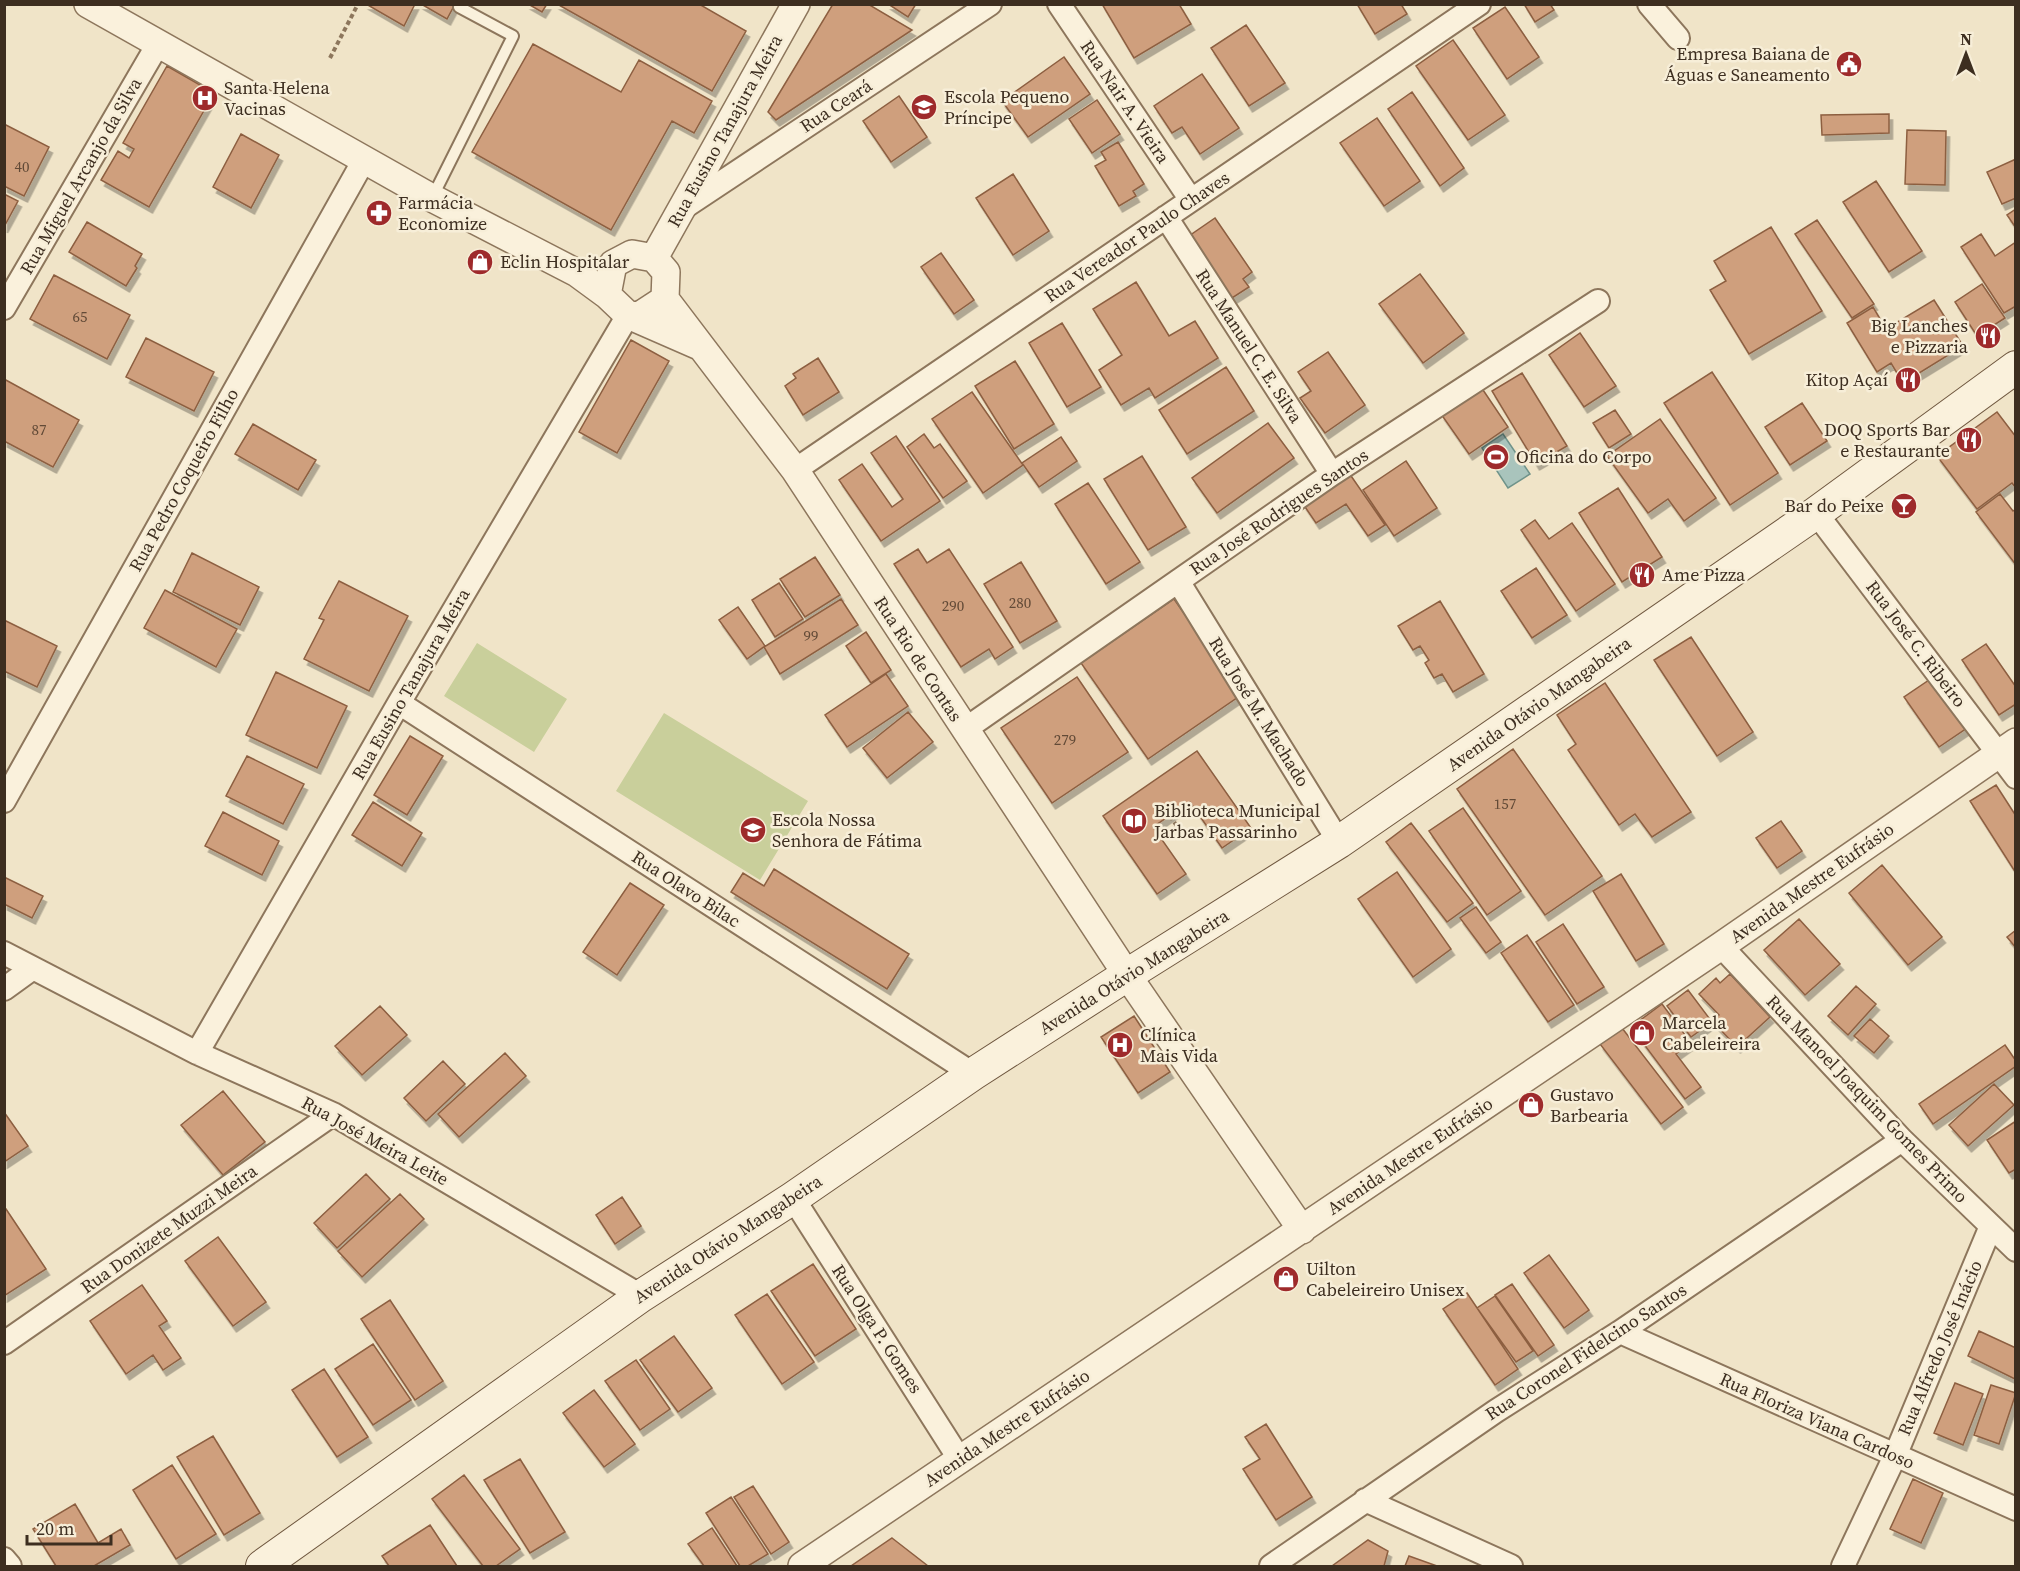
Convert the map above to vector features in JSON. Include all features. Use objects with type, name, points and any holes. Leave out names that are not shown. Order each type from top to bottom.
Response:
[{"type":"main road","name":"Avenida Otávio Mangabeira","points":[[262,1566],[641,1296],[793,1198],[973,1074],[1339,842],[1816,513],[2011,372]]},
{"type":"street","points":[[87,4],[432,198],[577,273],[607,295],[628,315],[703,347]]},
{"type":"street","name":"Rua Eusino Tanajura Meira","points":[[654,258],[796,4]]},
{"type":"street","name":"Rua Ceará","points":[[683,208],[990,4]]},
{"type":"street","name":"Rua Nair A. Vieira","points":[[1059,4],[1191,200]]},
{"type":"street","name":"Rua Vereador Paulo Chaves","points":[[795,470],[1479,4]]},
{"type":"street","points":[[1649,4],[1678,38]]},
{"type":"street","name":"Rua Miguel Arcanjo da Silva","points":[[4,308],[158,45]]},
{"type":"street","name":"Rua Pedro Coqueiro Filho","points":[[4,801],[364,160]]},
{"type":"street","name":"Rua Manuel C. E. Silva","points":[[1166,217],[1332,474]]},
{"type":"street","points":[[577,273],[613,264],[632,254],[654,258],[666,272],[665,299],[639,316],[628,315]]},
{"type":"street","points":[[607,295],[613,264]]},
{"type":"street","name":"Rua Rio de Contas","points":[[665,299],[795,470],[1127,975],[1302,1230]]},
{"type":"street","name":"Rua José Rodrigues Santos","points":[[964,729],[1332,474],[1598,301]]},
{"type":"street","name":"Rua Eusino Tanajura Meira","points":[[197,1053],[399,703],[628,315]]},
{"type":"street","name":"Rua José C. Ribeiro","points":[[1816,513],[2007,748],[2016,777]]},
{"type":"street","name":"Rua José M. Machado","points":[[1178,581],[1339,842]]},
{"type":"street","name":"Rua Olavo Bilac","points":[[399,703],[973,1074]]},
{"type":"street","name":"Avenida Mestre Eufrásio","points":[[809,1565],[960,1460],[1721,946],[2007,748]]},
{"type":"street","name":"Rua Manoel Joaquim Gomes Primo","points":[[1721,946],[1902,1140],[2016,1250]]},
{"type":"street","name":"Rua José Meira Leite","points":[[4,953],[197,1053],[333,1114],[641,1296]]},
{"type":"street","points":[[4,989],[33,968]]},
{"type":"street","name":"Rua Donizete Muzzi Meira","points":[[4,1343],[333,1114]]},
{"type":"street","name":"Rua Coronel Fidelcino Santos","points":[[1271,1566],[1496,1411],[1620,1332],[1902,1140]]},
{"type":"street","name":"Rua Olga P. Gomes","points":[[793,1198],[960,1460]]},
{"type":"street","name":"Rua Alfredo José Inácio","points":[[1843,1566],[1895,1456],[1991,1226]]},
{"type":"street","name":"Rua Floriza Viana Cardoso","points":[[1620,1332],[2016,1509]]},
{"type":"street","points":[[1365,1500],[1511,1566]]},
{"type":"street","points":[[4,1559],[10,1566]]},
{"type":"lane","points":[[432,198],[513,36],[459,7]]},
{"type":"path","points":[[330,58],[358,4]]},
{"type":"path","points":[[1170,816],[1183,835]]},
{"type":"green space","points":[[477,643],[567,699],[534,752],[444,696]]},
{"type":"green space","points":[[664,713],[808,801],[760,880],[616,791]]},
{"type":"water","points":[[1503,434],[1530,474],[1508,488],[1482,448]]},
{"type":"building","points":[[366,4],[415,4],[404,26]]},
{"type":"building","points":[[421,4],[455,4],[447,19]]},
{"type":"building","points":[[528,4],[547,4],[542,12]]},
{"type":"building","points":[[557,4],[699,4],[746,31],[712,91]]},
{"type":"building","points":[[833,4],[868,4],[912,30],[776,120],[768,112]]},
{"type":"building","points":[[888,4],[916,4],[908,17]]},
{"type":"building","points":[[1102,4],[1179,4],[1191,24],[1134,58]]},
{"type":"building","points":[[1357,4],[1401,4],[1407,14],[1375,34]]},
{"type":"building","points":[[1524,4],[1550,4],[1554,10],[1535,22]]},
{"type":"building","points":[[1505,7],[1539,57],[1507,79],[1473,28]]},
{"type":"building","points":[[1246,25],[1285,83],[1249,106],[1211,48]]},
{"type":"building","points":[[1453,40],[1505,115],[1468,140],[1416,66]]},
{"type":"building","points":[[533,44],[621,92],[639,60],[712,101],[694,133],[672,121],[611,230],[472,152]]},
{"type":"building","points":[[1064,57],[1090,94],[1028,137],[1002,101]]},
{"type":"building","points":[[167,66],[214,93],[149,207],[101,180],[118,151],[129,158],[134,149],[123,143]]},
{"type":"building","points":[[1202,74],[1239,128],[1200,154],[1182,127],[1172,133],[1154,106]]},
{"type":"building","points":[[1412,92],[1464,168],[1440,186],[1388,109]]},
{"type":"building","points":[[899,96],[927,137],[891,162],[863,121]]},
{"type":"building","points":[[1097,100],[1120,134],[1092,153],[1069,119]]},
{"type":"building","points":[[1889,114],[1889,133],[1822,135],[1821,115]]},
{"type":"building","points":[[1377,118],[1420,181],[1384,206],[1340,143]]},
{"type":"building","points":[[4,124],[49,147],[24,196],[4,186]]},
{"type":"building","points":[[1907,130],[1946,131],[1945,185],[1905,184]]},
{"type":"building","points":[[241,134],[279,155],[251,208],[213,187]]},
{"type":"building","points":[[1118,142],[1144,184],[1133,191],[1136,196],[1119,206],[1095,166],[1106,160],[1101,152]]},
{"type":"building","points":[[2016,159],[2016,198],[2002,204],[1987,172]]},
{"type":"building","points":[[1013,174],[1049,231],[1013,255],[976,198]]},
{"type":"building","points":[[1876,181],[1922,251],[1889,272],[1843,202]]},
{"type":"building","points":[[4,194],[18,201],[4,227]]},
{"type":"building","points":[[2016,209],[2016,228],[2007,215]]},
{"type":"building","points":[[1215,218],[1252,272],[1243,279],[1249,287],[1232,298],[1189,236]]},
{"type":"building","points":[[1817,220],[1874,304],[1852,318],[1795,234]]},
{"type":"building","points":[[87,222],[142,254],[126,286],[69,252]]},
{"type":"building","points":[[1771,227],[1822,311],[1749,354],[1710,290],[1726,281],[1714,261]]},
{"type":"building","points":[[1981,234],[1995,256],[2016,242],[2016,306],[2004,313],[1961,247]]},
{"type":"building","points":[[941,253],[974,300],[954,314],[921,267]]},
{"type":"building","points":[[1420,274],[1464,333],[1423,363],[1379,304]]},
{"type":"building","points":[[54,275],[130,315],[107,359],[30,319]]},
{"type":"building","points":[[1136,282],[1169,336],[1195,321],[1218,358],[1155,398],[1149,388],[1121,405],[1099,370],[1122,355],[1093,309]]},
{"type":"building","points":[[1982,284],[2005,318],[1977,336],[1955,302]]},
{"type":"building","points":[[1934,300],[1963,346],[1903,383],[1891,363],[1877,372],[1847,323],[1873,307],[1886,329]]},
{"type":"building","points":[[1062,323],[1101,387],[1067,407],[1029,343]]},
{"type":"building","points":[[1580,333],[1616,386],[1584,407],[1549,355]]},
{"type":"building","points":[[146,338],[214,372],[194,411],[126,377]]},
{"type":"building","points":[[631,340],[669,361],[617,453],[579,432]]},
{"type":"building","points":[[1328,352],[1365,405],[1325,433],[1300,398],[1311,391],[1298,372]]},
{"type":"building","points":[[818,358],[839,392],[803,415],[785,386],[796,378],[793,374]]},
{"type":"building","points":[[1015,361],[1054,424],[1014,449],[975,386]]},
{"type":"building","points":[[1226,367],[1254,411],[1187,454],[1159,410]]},
{"type":"building","points":[[1712,372],[1778,473],[1730,505],[1664,403]]},
{"type":"building","points":[[1522,373],[1567,446],[1536,464],[1492,391]]},
{"type":"building","points":[[4,379],[79,420],[53,467],[4,441]]},
{"type":"building","points":[[1481,387],[1508,427],[1469,454],[1441,414]]},
{"type":"building","points":[[972,392],[1023,465],[983,493],[932,419]]},
{"type":"building","points":[[1802,403],[1827,441],[1790,465],[1765,427]]},
{"type":"building","points":[[1615,410],[1631,434],[1609,448],[1593,423]]},
{"type":"building","points":[[1997,412],[2016,437],[2016,488],[2012,483],[1977,509],[1937,456]]},
{"type":"building","points":[[1660,419],[1716,498],[1684,521],[1668,499],[1648,513],[1607,456]]},
{"type":"building","points":[[1268,423],[1294,458],[1217,513],[1192,478]]},
{"type":"building","points":[[253,424],[316,460],[298,490],[235,454]]},
{"type":"building","points":[[924,434],[934,448],[940,444],[967,481],[943,498],[907,447]]},
{"type":"building","points":[[896,436],[940,501],[881,541],[839,480],[862,464],[892,507],[903,499],[871,453]]},
{"type":"building","points":[[1061,437],[1077,461],[1039,487],[1022,463]]},
{"type":"building","points":[[1142,456],[1186,527],[1148,550],[1104,479]]},
{"type":"building","points":[[1406,461],[1437,508],[1394,536],[1363,490]]},
{"type":"building","points":[[1349,473],[1385,525],[1368,536],[1346,504],[1316,523],[1303,504]]},
{"type":"building","points":[[1088,483],[1140,562],[1106,584],[1055,504]]},
{"type":"building","points":[[1618,488],[1662,557],[1622,582],[1579,513]]},
{"type":"building","points":[[2000,494],[2013,511],[2016,509],[2016,565],[1976,512]]},
{"type":"building","points":[[1535,520],[1549,539],[1572,523],[1615,584],[1576,611],[1521,530]]},
{"type":"building","points":[[918,549],[927,563],[949,549],[1013,647],[995,659],[989,649],[961,667],[894,564]]},
{"type":"building","points":[[192,553],[259,587],[240,625],[173,592]]},
{"type":"building","points":[[815,557],[840,595],[805,617],[780,579]]},
{"type":"building","points":[[1021,562],[1057,621],[1020,643],[984,584]]},
{"type":"building","points":[[1536,568],[1567,615],[1532,638],[1501,591]]},
{"type":"building","points":[[339,581],[408,616],[369,691],[304,659],[324,620],[319,618]]},
{"type":"building","points":[[779,583],[803,619],[775,637],[752,600]]},
{"type":"building","points":[[165,590],[237,629],[216,667],[144,628]]},
{"type":"building","points":[[841,599],[858,625],[780,674],[764,647]]},
{"type":"building","points":[[1174,599],[1241,695],[1148,759],[1081,663]]},
{"type":"building","points":[[1440,601],[1484,674],[1453,692],[1442,674],[1434,678],[1425,663],[1429,660],[1420,646],[1413,650],[1398,626]]},
{"type":"building","points":[[738,607],[765,646],[747,659],[719,620]]},
{"type":"building","points":[[4,620],[57,646],[37,687],[4,671]]},
{"type":"building","points":[[866,632],[891,670],[871,683],[846,646]]},
{"type":"building","points":[[1691,637],[1753,732],[1717,756],[1654,660]]},
{"type":"building","points":[[1986,644],[2016,687],[2016,704],[1999,715],[1962,660]]},
{"type":"building","points":[[276,672],[347,706],[317,768],[246,735]]},
{"type":"building","points":[[886,674],[908,706],[847,747],[825,715]]},
{"type":"building","points":[[1077,677],[1128,752],[1052,803],[1001,728]]},
{"type":"building","points":[[1932,678],[1967,728],[1939,747],[1904,697]]},
{"type":"building","points":[[1605,683],[1691,812],[1652,837],[1635,814],[1619,825],[1568,750],[1576,744],[1557,715]]},
{"type":"building","points":[[908,712],[933,742],[887,778],[863,748]]},
{"type":"building","points":[[410,736],[443,756],[407,815],[374,795]]},
{"type":"building","points":[[1513,749],[1602,876],[1545,915],[1457,789]]},
{"type":"building","name":"Biblioteca Municipal Jarbas Passarinho","points":[[1197,751],[1251,828],[1222,848],[1190,802],[1153,827],[1186,874],[1157,894],[1103,816]]},
{"type":"building","points":[[247,756],[304,784],[283,824],[226,796]]},
{"type":"building","points":[[1996,785],[2016,816],[2016,869],[2014,870],[1970,801]]},
{"type":"building","points":[[373,802],[422,833],[402,866],[352,835]]},
{"type":"building","points":[[1463,808],[1521,891],[1487,915],[1429,831]]},
{"type":"building","points":[[223,812],[279,841],[262,875],[205,846]]},
{"type":"building","points":[[1781,821],[1802,851],[1777,868],[1756,838]]},
{"type":"building","points":[[1411,823],[1473,903],[1447,922],[1386,842]]},
{"type":"building","points":[[1882,865],[1942,937],[1908,965],[1849,893]]},
{"type":"building","points":[[774,869],[909,954],[887,989],[731,892],[743,873],[764,886]]},
{"type":"building","points":[[1397,872],[1451,949],[1413,977],[1358,899]]},
{"type":"building","points":[[1621,874],[1664,944],[1636,961],[1593,891]]},
{"type":"building","points":[[4,877],[43,896],[32,918],[4,904]]},
{"type":"building","points":[[630,883],[664,905],[617,975],[583,952]]},
{"type":"building","points":[[1476,907],[1501,942],[1486,953],[1460,918]]},
{"type":"building","points":[[1799,919],[1840,964],[1805,995],[1764,950]]},
{"type":"building","points":[[1563,924],[1604,987],[1577,1004],[1536,942]]},
{"type":"building","points":[[2016,930],[2016,948],[2007,937]]},
{"type":"building","points":[[1527,935],[1574,1005],[1548,1022],[1501,953]]},
{"type":"building","points":[[1730,974],[1770,1017],[1737,1047],[1712,1021],[1719,1015],[1699,994],[1716,978],[1720,983]]},
{"type":"building","points":[[1856,986],[1876,1004],[1848,1035],[1828,1016]]},
{"type":"building","points":[[1688,990],[1712,1022],[1691,1037],[1667,1006]]},
{"type":"building","points":[[1662,1004],[1691,1043],[1676,1054],[1701,1087],[1685,1099],[1631,1027]]},
{"type":"building","points":[[380,1006],[407,1035],[362,1075],[335,1046]]},
{"type":"building","points":[[1134,1016],[1170,1072],[1138,1093],[1101,1037]]},
{"type":"building","points":[[1870,1019],[1889,1036],[1874,1053],[1854,1036]]},
{"type":"building","points":[[1622,1028],[1683,1107],[1661,1124],[1600,1044]]},
{"type":"building","points":[[2005,1045],[2016,1061],[2016,1066],[1933,1124],[1919,1104]]},
{"type":"building","points":[[505,1053],[526,1076],[459,1137],[438,1114]]},
{"type":"building","points":[[443,1061],[465,1084],[426,1121],[404,1098]]},
{"type":"building","points":[[1994,1084],[2014,1105],[1968,1146],[1949,1125]]},
{"type":"building","points":[[223,1091],[265,1142],[223,1175],[181,1125]]},
{"type":"building","points":[[4,1112],[28,1146],[4,1162]]},
{"type":"building","points":[[2016,1121],[2016,1169],[2009,1173],[1987,1140]]},
{"type":"building","points":[[366,1174],[390,1199],[337,1248],[314,1223]]},
{"type":"building","points":[[400,1194],[424,1219],[362,1277],[338,1251]]},
{"type":"building","points":[[622,1197],[641,1226],[615,1244],[596,1215]]},
{"type":"building","points":[[6,1209],[46,1269],[4,1296],[4,1210]]},
{"type":"building","points":[[218,1237],[266,1302],[233,1326],[185,1261]]},
{"type":"building","points":[[1549,1255],[1589,1310],[1564,1328],[1524,1273]]},
{"type":"building","points":[[813,1264],[856,1329],[815,1356],[771,1291]]},
{"type":"building","points":[[1512,1284],[1554,1345],[1538,1356],[1495,1295]]},
{"type":"building","points":[[142,1285],[167,1321],[159,1326],[181,1358],[163,1370],[153,1355],[126,1374],[90,1321]]},
{"type":"building","points":[[1467,1293],[1518,1369],[1495,1385],[1443,1309]]},
{"type":"building","points":[[767,1294],[814,1362],[782,1384],[735,1315]]},
{"type":"building","points":[[1495,1296],[1533,1351],[1516,1362],[1477,1308]]},
{"type":"building","points":[[390,1300],[443,1381],[415,1400],[361,1319]]},
{"type":"building","points":[[1979,1331],[2016,1348],[2015,1379],[1968,1356]]},
{"type":"building","points":[[674,1336],[712,1388],[678,1412],[640,1360]]},
{"type":"building","points":[[373,1344],[411,1400],[373,1425],[335,1369]]},
{"type":"building","points":[[636,1360],[670,1409],[640,1430],[605,1381]]},
{"type":"building","points":[[324,1369],[368,1437],[337,1457],[292,1390]]},
{"type":"building","points":[[1955,1383],[1983,1394],[1963,1445],[1934,1433]]},
{"type":"building","points":[[1991,1385],[2016,1393],[1999,1444],[1974,1435]]},
{"type":"building","points":[[594,1390],[635,1444],[604,1467],[563,1413]]},
{"type":"building","points":[[1266,1424],[1312,1497],[1276,1520],[1243,1469],[1260,1459],[1245,1437]]},
{"type":"building","points":[[213,1436],[260,1513],[224,1535],[177,1457]]},
{"type":"building","points":[[520,1459],[565,1532],[530,1553],[484,1480]]},
{"type":"building","points":[[172,1465],[216,1534],[176,1559],[133,1490]]},
{"type":"building","points":[[464,1475],[520,1549],[496,1566],[483,1566],[432,1499]]},
{"type":"building","points":[[1913,1479],[1943,1493],[1921,1543],[1890,1529]]},
{"type":"building","points":[[753,1486],[789,1542],[771,1554],[734,1497]]},
{"type":"building","points":[[731,1497],[768,1554],[748,1566],[740,1566],[706,1513]]},
{"type":"building","points":[[75,1504],[98,1543],[121,1529],[130,1545],[94,1566],[56,1566],[33,1529]]},
{"type":"building","points":[[430,1525],[457,1566],[389,1566],[382,1556]]},
{"type":"building","points":[[712,1528],[737,1566],[704,1566],[688,1544]]},
{"type":"building","points":[[892,1538],[928,1566],[851,1566]]},
{"type":"building","points":[[1368,1540],[1388,1551],[1384,1566],[1332,1566]]},
{"type":"building","points":[[1409,1556],[1437,1566],[1405,1566]]},
{"type":"place","name":"Empresa Baiana de Águas e Saneamento","points":[[1849,64]]},
{"type":"place","name":"Santa Helena Vacinas","points":[[205,98]]},
{"type":"place","name":"Escola Pequeno Príncipe","points":[[924,107]]},
{"type":"place","name":"Farmácia Economize","points":[[379,213]]},
{"type":"place","name":"Eclin Hospitalar","points":[[480,262]]},
{"type":"place","name":"Big Lanches e Pizzaria","points":[[1988,336]]},
{"type":"place","name":"Kitop Açaí","points":[[1908,380]]},
{"type":"place","name":"DOQ Sports Bar e Restaurante","points":[[1969,440]]},
{"type":"place","name":"Oficina do Corpo","points":[[1496,457]]},
{"type":"place","name":"Bar do Peixe","points":[[1904,506]]},
{"type":"place","name":"Ame Pizza","points":[[1642,575]]},
{"type":"place","name":"Biblioteca Municipal Jarbas Passarinho","points":[[1134,821]]},
{"type":"place","name":"Escola Nossa Senhora de Fátima","points":[[753,830]]},
{"type":"place","name":"Marcela Cabeleireira","points":[[1642,1033]]},
{"type":"place","name":"Clínica Mais Vida","points":[[1120,1045]]},
{"type":"place","name":"Gustavo Barbearia","points":[[1531,1105]]},
{"type":"place","name":"Uilton Cabeleireiro Unisex","points":[[1286,1279]]}]
